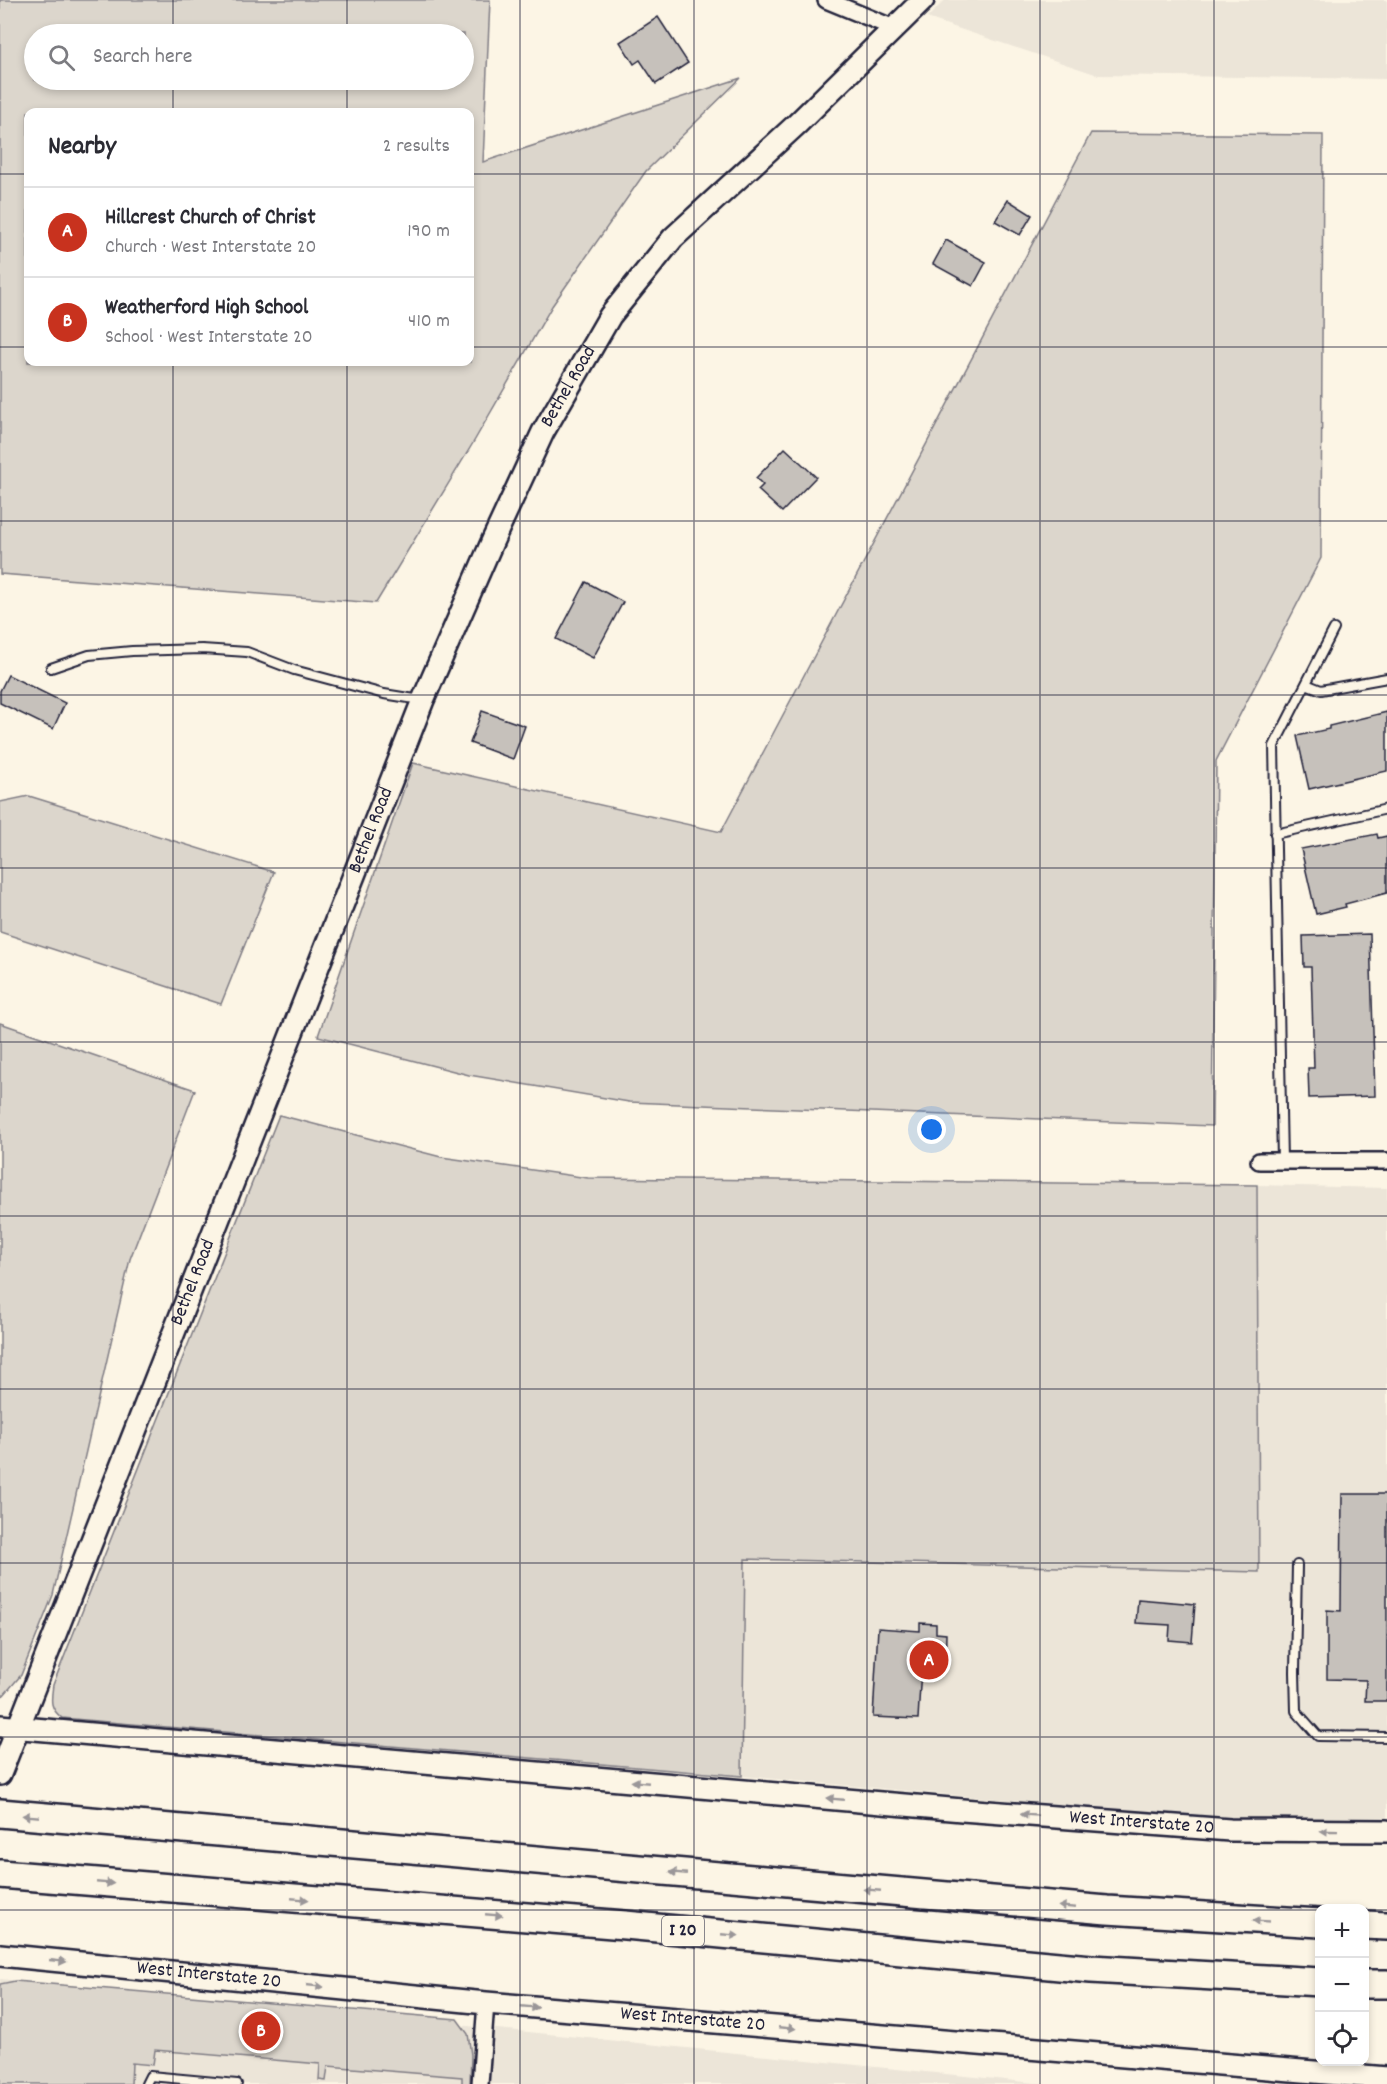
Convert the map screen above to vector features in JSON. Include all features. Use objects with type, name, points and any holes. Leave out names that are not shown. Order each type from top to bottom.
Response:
[{"type":"highway","points":[[0,1813],[1107,1910],[1315,1923]]},
{"type":"highway","name":"I 20","points":[[0,1874],[614,1924],[1091,1969],[1315,1982]]},
{"type":"highway","points":[[1369,1925],[1387,1926]]},
{"type":"highway","points":[[1369,1984],[1387,1984]]},
{"type":"main road","name":"Bethel Road","points":[[0,1774],[9,1726],[423,700],[543,432],[610,316],[673,238],[797,123],[922,0]]},
{"type":"main road","name":"West Interstate 20","points":[[9,1726],[973,1811],[1230,1830],[1387,1831]]},
{"type":"main road","name":"West Interstate 20","points":[[0,1955],[486,2003],[1387,2078]]},
{"type":"street","points":[[826,0],[894,28]]},
{"type":"street","points":[[1259,1161],[1387,1161]]},
{"type":"street","points":[[480,2084],[486,2003]]},
{"type":"lane","points":[[1282,1161],[1274,746],[1334,629]]},
{"type":"lane","points":[[51,668],[89,655],[132,651],[202,649],[247,652],[294,670],[384,693],[423,700]]},
{"type":"lane","points":[[1306,684],[1321,690],[1387,678]]},
{"type":"lane","points":[[1275,834],[1387,809]]},
{"type":"lane","points":[[1297,1565],[1296,1711],[1318,1736],[1387,1737]]},
{"type":"lane","points":[[146,2084],[150,2076],[237,2084]]},
{"type":"shaded area","points":[[0,0],[490,0],[483,162],[741,78],[646,171],[552,306],[473,443],[376,603],[0,574]]},
{"type":"shaded area","points":[[945,0],[1387,0],[1387,79],[1098,75],[927,18]]},
{"type":"shaded area","points":[[1091,133],[1323,135],[1321,558],[1216,761],[1212,1126],[629,1102],[469,1075],[318,1036],[413,763],[721,832]]},
{"type":"shaded area","points":[[29,796],[274,872],[221,1004],[0,932],[0,802]]},
{"type":"shaded area","points":[[0,1023],[195,1090],[130,1259],[53,1595],[21,1675],[0,1697]]},
{"type":"shaded area","points":[[279,1115],[441,1157],[588,1178],[1257,1185],[1259,1572],[745,1559],[742,1776],[62,1718],[55,1711],[52,1703],[53,1685]]},
{"type":"shaded area","points":[[1257,1185],[1387,1188],[1387,1825],[1152,1815],[1087,1807],[742,1776],[745,1558],[1259,1571]]},
{"type":"shaded area","points":[[0,1979],[1045,2084],[0,2084]]},
{"type":"shaded area","points":[[15,1981],[457,2019],[468,2034],[471,2055],[470,2084],[462,2084],[462,2077],[328,2066],[326,2081],[319,2080],[320,2064],[155,2050],[153,2065],[132,2063],[131,2084],[0,2084],[0,1984]]},
{"type":"building","points":[[658,17],[688,63],[656,84],[640,60],[634,64],[620,42]]},
{"type":"building","points":[[1008,200],[1032,215],[1020,235],[995,221]]},
{"type":"building","points":[[946,240],[986,262],[973,286],[933,264]]},
{"type":"building","points":[[785,448],[816,477],[782,512],[758,490],[763,485],[756,478]]},
{"type":"building","points":[[586,582],[623,602],[593,658],[556,639]]},
{"type":"building","points":[[8,675],[65,703],[53,729],[0,703],[0,691]]},
{"type":"building","points":[[482,711],[525,726],[513,759],[470,743]]},
{"type":"building","points":[[1387,712],[1387,771],[1309,789],[1297,736]]},
{"type":"building","points":[[1377,834],[1378,838],[1387,836],[1387,893],[1316,914],[1301,849]]},
{"type":"building","points":[[1370,934],[1375,1096],[1309,1098],[1308,1068],[1314,1068],[1311,967],[1304,967],[1303,936]]},
{"type":"building","points":[[1342,1494],[1387,1494],[1387,1701],[1365,1701],[1366,1680],[1327,1679],[1327,1610],[1341,1611]]},
{"type":"building","points":[[1138,1599],[1195,1604],[1192,1642],[1169,1640],[1170,1625],[1136,1623]]},
{"type":"building","points":[[920,1623],[936,1624],[936,1633],[946,1634],[945,1669],[921,1668],[918,1719],[873,1717],[878,1628],[920,1631]]},
{"type":"place","name":"Hillcrest Church of Christ","points":[[929,1660]]},
{"type":"place","name":"Weatherford High School","points":[[261,2031]]}]
